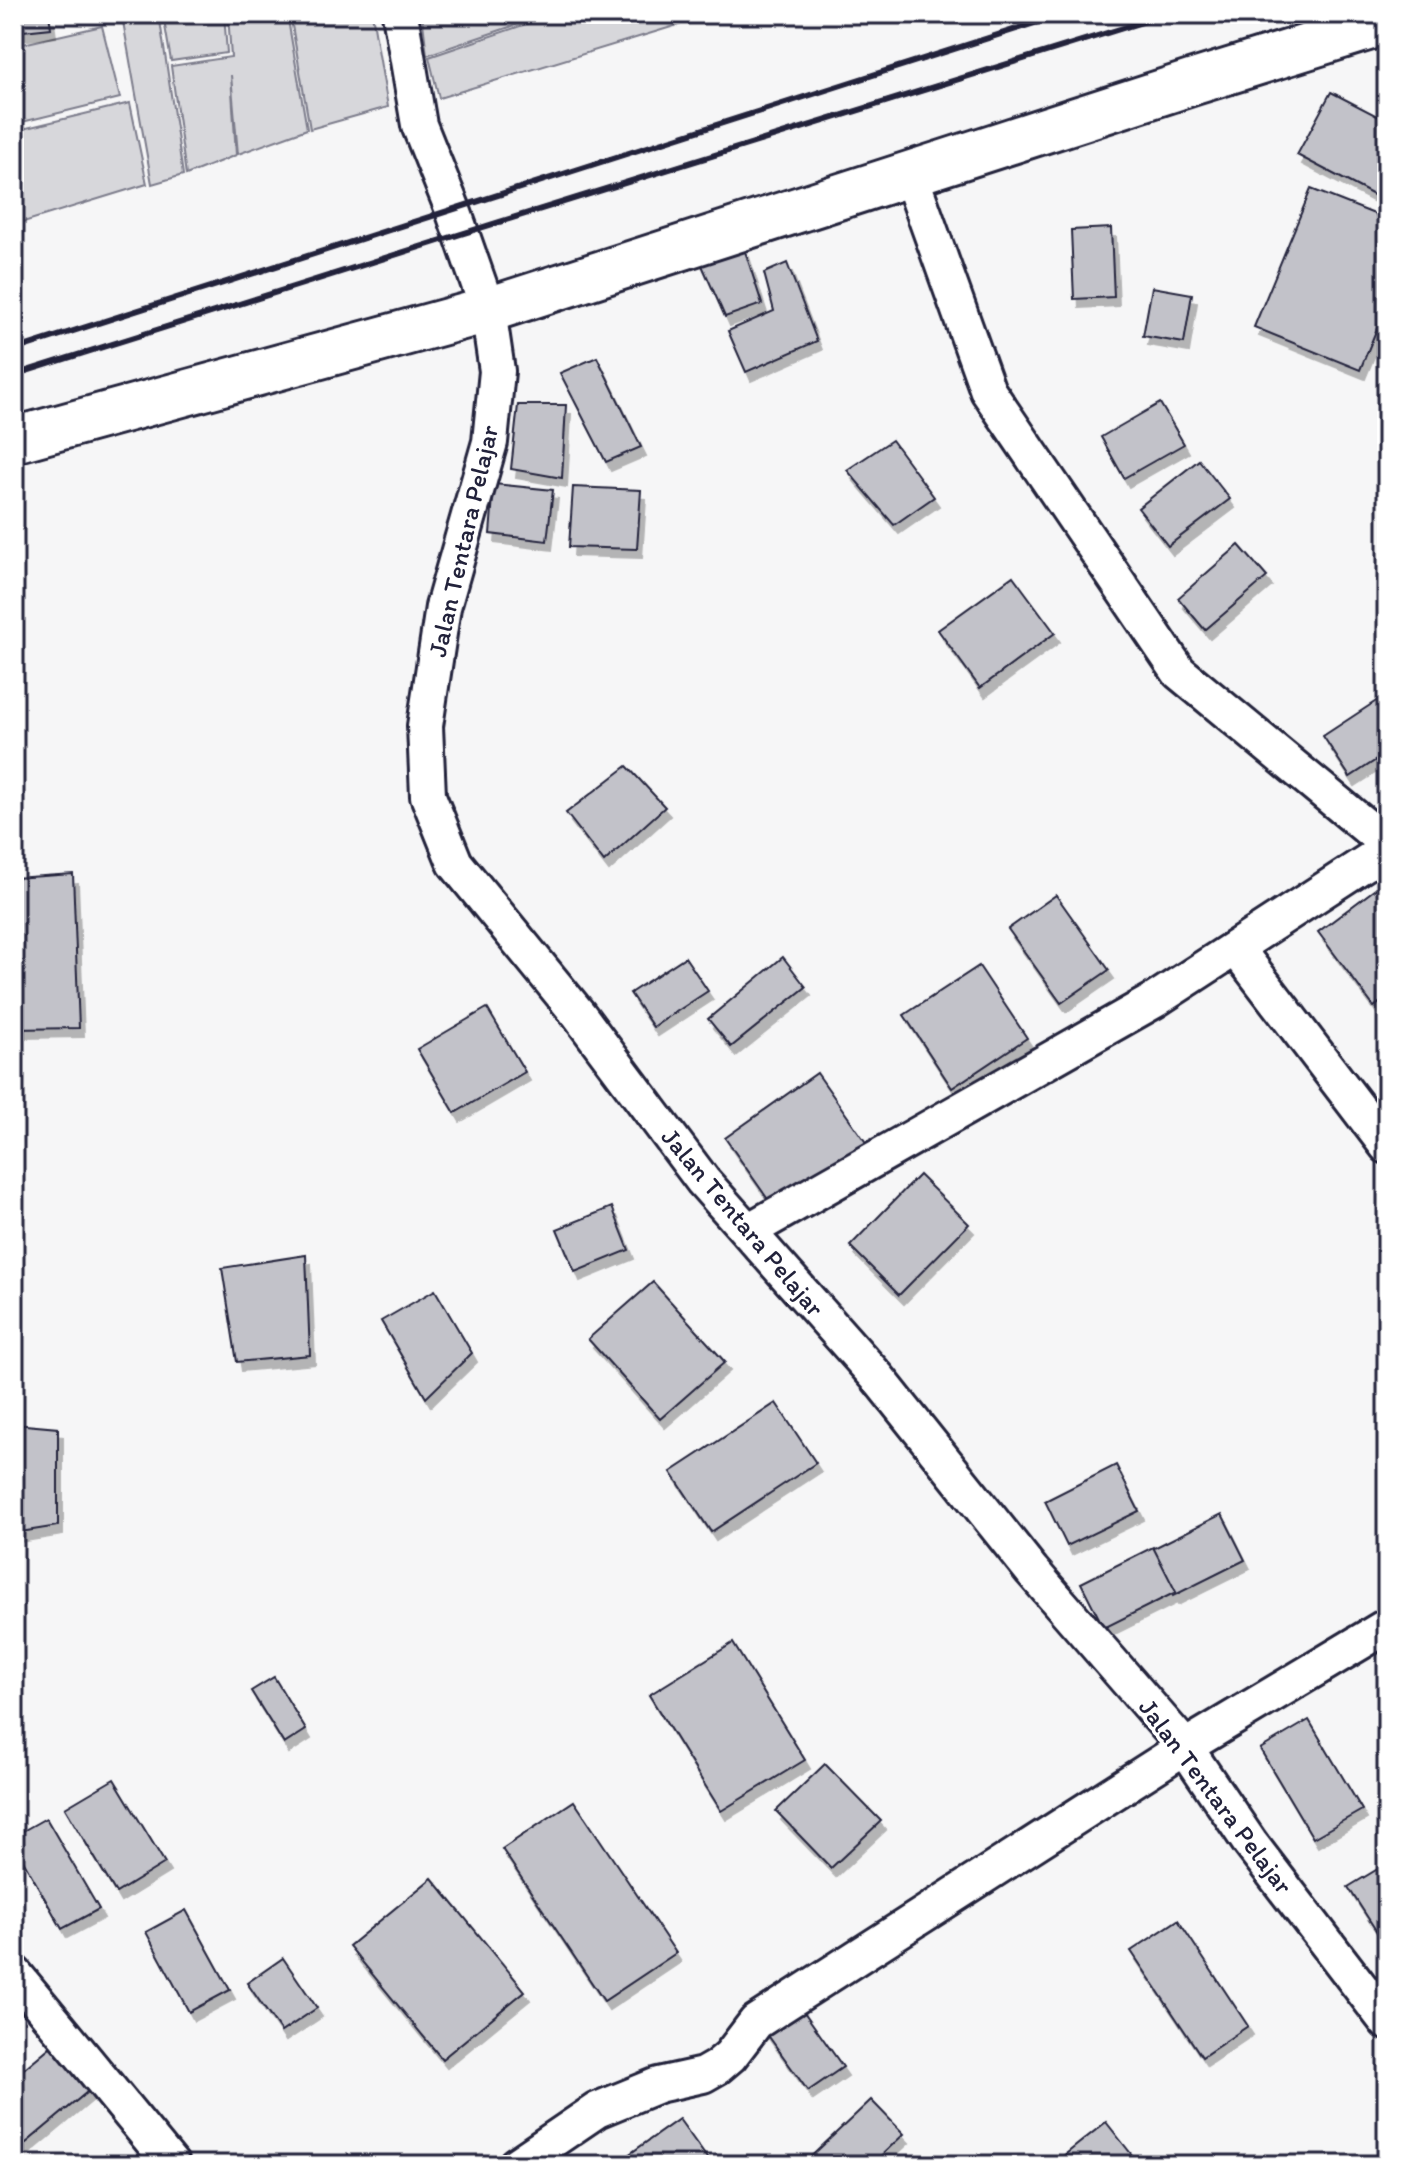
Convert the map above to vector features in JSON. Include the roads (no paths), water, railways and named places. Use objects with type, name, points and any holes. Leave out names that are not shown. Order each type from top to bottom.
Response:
[{"type":"street","name":"Jalan Tentara Pelajar","points":[[400,14],[419,125],[488,310],[497,371],[490,442],[443,607],[425,726],[428,796],[455,863],[579,1015],[703,1181],[878,1378],[1032,1571],[1185,1747],[1250,1843],[1387,2022]]},
{"type":"street","points":[[14,440],[488,310],[1387,22]]},
{"type":"street","points":[[748,1231],[1155,1000],[1387,846],[1179,672],[988,391],[910,174]]},
{"type":"street","points":[[1236,948],[1387,1146]]},
{"type":"street","points":[[516,2165],[597,2110],[658,2085],[703,2075],[717,2067],[730,2056],[756,2022],[1185,1747],[1387,1626]]},
{"type":"street","points":[[14,1973],[172,2165]]},
{"type":"railway","points":[[14,350],[1063,14]]},
{"type":"railway","points":[[14,375],[1168,14]]}]
